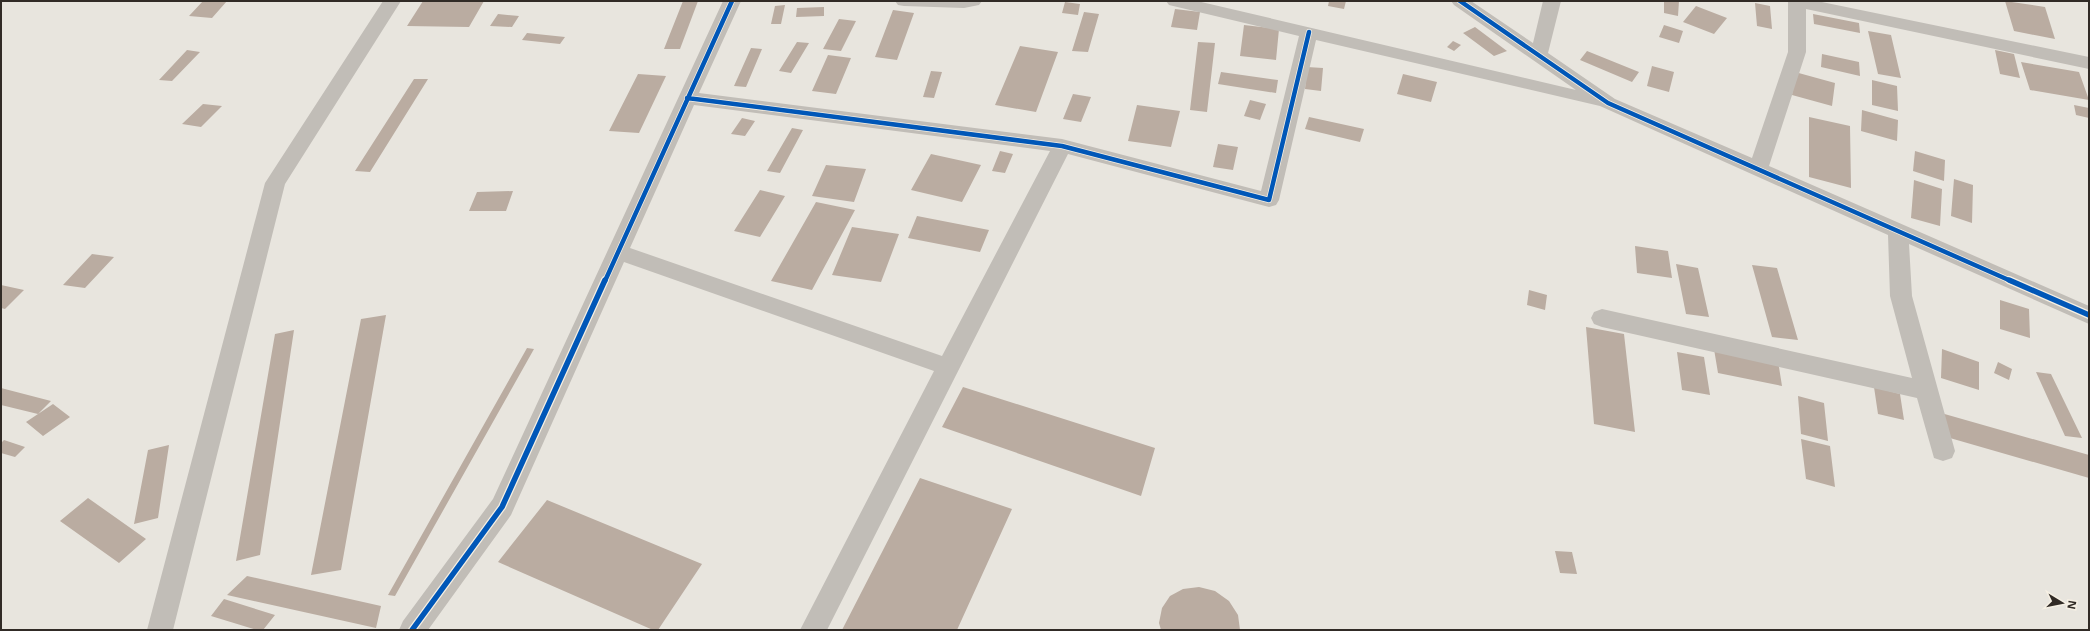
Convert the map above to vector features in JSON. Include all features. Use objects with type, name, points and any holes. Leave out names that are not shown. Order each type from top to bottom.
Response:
[{"type":"street","points":[[160,630],[275,183],[392,1]]},
{"type":"street","points":[[412,630],[502,507],[732,1]]},
{"type":"street","points":[[904,1],[967,2]]},
{"type":"street","points":[[1176,1],[1608,103],[2089,315]]},
{"type":"street","points":[[1460,1],[1608,103]]},
{"type":"street","points":[[1539,55],[1552,1]]},
{"type":"street","points":[[1758,169],[1797,52],[1797,1],[2089,63]]},
{"type":"street","points":[[687,98],[1062,146],[1269,200],[1309,32]]},
{"type":"street","points":[[812,630],[1062,146]]},
{"type":"street","points":[[1898,231],[1901,296],[1943,451]]},
{"type":"street","points":[[617,252],[948,366]]},
{"type":"street","points":[[1602,318],[1927,391]]},
{"type":"building","points":[[203,1],[227,1],[212,18],[189,16]]},
{"type":"building","points":[[423,1],[484,1],[469,27],[407,26]]},
{"type":"building","points":[[683,1],[698,1],[680,49],[664,49]]},
{"type":"building","points":[[1329,1],[1346,1],[1344,9],[1328,6]]},
{"type":"building","points":[[1664,1],[1679,1],[1678,16],[1664,13]]},
{"type":"building","points":[[2005,1],[2045,7],[2055,39],[2014,31]]},
{"type":"building","points":[[1065,2],[1080,4],[1078,15],[1062,13]]},
{"type":"building","points":[[1755,3],[1770,6],[1772,29],[1757,26]]},
{"type":"building","points":[[785,5],[781,24],[771,24],[775,6]]},
{"type":"building","points":[[1696,6],[1727,18],[1714,34],[1683,22]]},
{"type":"building","points":[[824,7],[824,16],[796,17],[797,8]]},
{"type":"building","points":[[1175,9],[1200,12],[1197,30],[1171,27]]},
{"type":"building","points":[[893,10],[914,13],[897,60],[875,57]]},
{"type":"building","points":[[1084,12],[1099,14],[1088,52],[1072,51]]},
{"type":"building","points":[[498,14],[519,16],[512,27],[490,26]]},
{"type":"building","points":[[1813,14],[1859,23],[1860,33],[1814,24]]},
{"type":"building","points":[[839,19],[856,21],[841,51],[823,49]]},
{"type":"building","points":[[1244,25],[1279,29],[1276,60],[1240,56]]},
{"type":"building","points":[[1664,25],[1683,31],[1679,43],[1659,37]]},
{"type":"building","points":[[1475,27],[1507,51],[1494,56],[1463,33]]},
{"type":"building","points":[[1868,31],[1891,35],[1901,78],[1878,74]]},
{"type":"building","points":[[527,33],[565,37],[560,44],[522,40]]},
{"type":"building","points":[[1453,41],[1461,45],[1454,51],[1447,47]]},
{"type":"building","points":[[797,42],[809,43],[791,73],[779,71]]},
{"type":"building","points":[[1198,42],[1215,43],[1207,112],[1190,110]]},
{"type":"building","points":[[1020,46],[1058,52],[1036,112],[995,105]]},
{"type":"building","points":[[751,48],[762,49],[746,87],[734,86]]},
{"type":"building","points":[[187,50],[200,52],[172,81],[159,80]]},
{"type":"building","points":[[1995,50],[2014,54],[2020,78],[2000,74]]},
{"type":"building","points":[[1587,51],[1639,72],[1632,82],[1580,60]]},
{"type":"building","points":[[1822,54],[1859,62],[1860,76],[1821,67]]},
{"type":"building","points":[[828,55],[851,58],[836,94],[812,91]]},
{"type":"building","points":[[2021,62],[2079,72],[2089,100],[2030,90]]},
{"type":"building","points":[[1652,66],[1674,72],[1669,92],[1647,86]]},
{"type":"building","points":[[1307,67],[1323,68],[1321,91],[1305,89]]},
{"type":"building","points":[[931,71],[942,72],[934,98],[923,97]]},
{"type":"building","points":[[1221,72],[1278,80],[1276,93],[1218,84]]},
{"type":"building","points":[[1795,72],[1835,83],[1832,106],[1792,95]]},
{"type":"building","points":[[638,74],[666,76],[639,133],[609,131]]},
{"type":"building","points":[[1403,74],[1437,82],[1431,102],[1397,94]]},
{"type":"building","points":[[414,79],[428,79],[370,172],[355,171]]},
{"type":"building","points":[[1872,80],[1897,86],[1898,111],[1872,105]]},
{"type":"building","points":[[1073,94],[1091,97],[1081,122],[1063,119]]},
{"type":"building","points":[[1250,100],[1266,104],[1260,120],[1244,116]]},
{"type":"building","points":[[203,104],[222,106],[201,127],[182,124]]},
{"type":"building","points":[[1137,105],[1180,111],[1171,147],[1128,141]]},
{"type":"building","points":[[2074,105],[2089,108],[2089,118],[2076,115]]},
{"type":"building","points":[[1862,110],[1898,120],[1897,141],[1861,131]]},
{"type":"building","points":[[1309,117],[1364,129],[1360,142],[1305,129]]},
{"type":"building","points":[[1809,117],[1850,126],[1851,188],[1809,177]]},
{"type":"building","points":[[742,118],[755,121],[745,136],[731,134]]},
{"type":"building","points":[[792,128],[803,130],[780,173],[767,171]]},
{"type":"building","points":[[1218,144],[1238,147],[1233,170],[1213,167]]},
{"type":"building","points":[[1000,151],[1013,154],[1005,173],[992,171]]},
{"type":"building","points":[[1915,151],[1945,160],[1944,181],[1913,171]]},
{"type":"building","points":[[931,154],[981,165],[962,202],[911,190]]},
{"type":"building","points":[[826,165],[866,169],[854,202],[812,196]]},
{"type":"building","points":[[1954,179],[1973,185],[1972,223],[1951,216]]},
{"type":"building","points":[[1914,180],[1942,189],[1940,226],[1911,218]]},
{"type":"building","points":[[760,190],[785,196],[760,237],[734,231]]},
{"type":"building","points":[[513,191],[506,211],[469,211],[477,192]]},
{"type":"building","points":[[816,202],[855,210],[812,290],[771,281]]},
{"type":"building","points":[[917,216],[989,230],[980,252],[908,238]]},
{"type":"building","points":[[852,227],[899,234],[881,282],[832,275]]},
{"type":"building","points":[[1635,246],[1668,251],[1672,278],[1637,273]]},
{"type":"building","points":[[92,254],[114,257],[85,288],[63,285]]},
{"type":"building","points":[[1676,264],[1698,268],[1709,317],[1686,314]]},
{"type":"building","points":[[1752,265],[1777,268],[1798,340],[1772,337]]},
{"type":"building","points":[[1,285],[24,290],[5,309],[1,308]]},
{"type":"building","points":[[1529,290],[1547,295],[1545,310],[1527,305]]},
{"type":"building","points":[[2000,300],[2029,309],[2030,338],[2000,329]]},
{"type":"building","points":[[386,315],[341,570],[311,575],[361,319]]},
{"type":"building","points":[[1586,327],[1624,334],[1635,432],[1594,424]]},
{"type":"building","points":[[294,330],[260,555],[236,561],[275,334]]},
{"type":"building","points":[[527,348],[534,349],[395,596],[388,595]]},
{"type":"building","points":[[1714,349],[1778,361],[1782,386],[1718,373]]},
{"type":"building","points":[[1942,349],[1979,362],[1979,390],[1941,378]]},
{"type":"building","points":[[1677,352],[1704,357],[1710,395],[1682,390]]},
{"type":"building","points":[[1998,362],[2012,369],[2009,380],[1994,373]]},
{"type":"building","points":[[2036,372],[2051,374],[2082,438],[2065,436]]},
{"type":"building","points":[[963,387],[1155,448],[1141,496],[942,427]]},
{"type":"building","points":[[1874,387],[1900,394],[1904,420],[1878,414]]},
{"type":"building","points":[[1,388],[51,401],[38,414],[1,405]]},
{"type":"building","points":[[1798,396],[1824,403],[1828,441],[1801,434]]},
{"type":"building","points":[[53,404],[70,417],[43,436],[26,422]]},
{"type":"building","points":[[1941,413],[2089,455],[2089,478],[1943,436]]},
{"type":"building","points":[[1801,439],[1830,446],[1835,487],[1806,479]]},
{"type":"building","points":[[4,440],[25,447],[15,457],[1,453],[1,443]]},
{"type":"building","points":[[169,445],[158,518],[134,524],[148,450]]},
{"type":"building","points":[[920,478],[1012,509],[957,630],[842,630]]},
{"type":"building","points":[[88,498],[146,539],[119,563],[60,521]]},
{"type":"building","points":[[547,500],[702,564],[658,630],[653,630],[498,562]]},
{"type":"building","points":[[1555,551],[1572,552],[1577,574],[1560,573]]},
{"type":"building","points":[[247,576],[381,606],[376,628],[227,595]]},
{"type":"building","points":[[1199,587],[1215,591],[1229,601],[1238,615],[1240,630],[1161,630],[1159,623],[1162,608],[1170,596],[1183,589]]},
{"type":"building","points":[[224,599],[275,615],[263,630],[257,630],[211,616]]},
{"type":"cycle path","points":[[412,630],[502,507],[732,1]]},
{"type":"cycle path","points":[[1460,1],[1608,103],[2089,315]]},
{"type":"cycle path","points":[[687,98],[1062,146],[1269,200],[1309,32]]}]
